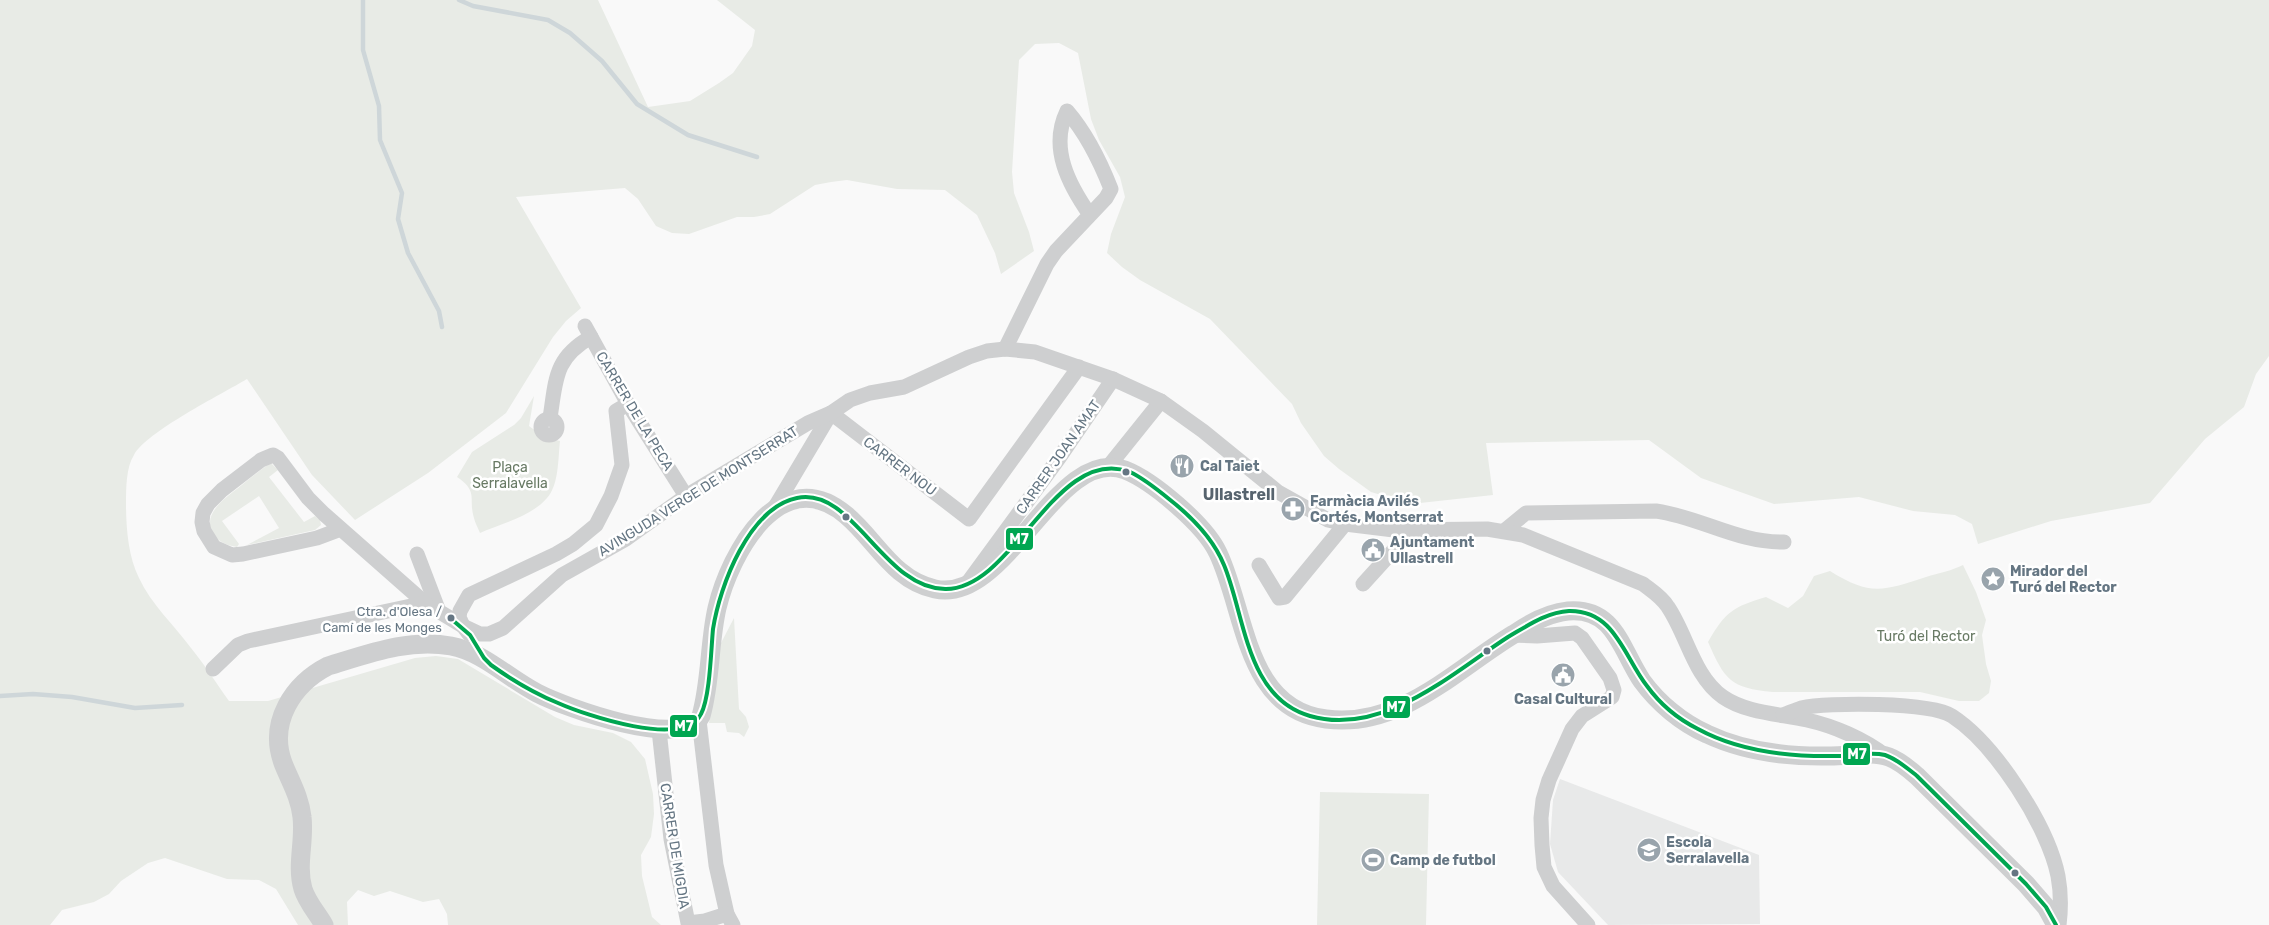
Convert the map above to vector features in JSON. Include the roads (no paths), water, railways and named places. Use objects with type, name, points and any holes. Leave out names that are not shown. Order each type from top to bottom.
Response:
[{"type":"street","points":[[1005,348],[1047,264],[1056,251],[1090,215],[1106,198],[1110,189],[1096,155],[1076,121],[1067,111],[1062,120],[1061,136],[1064,169],[1075,194],[1090,215]]},
{"type":"street","name":"CARRER DE LA PECA","points":[[550,418],[554,390],[564,360],[569,351],[588,331],[628,404],[686,496]]},
{"type":"street","name":"AVINGUDA VERGE DE MONTSERRAT","points":[[463,626],[480,634],[489,634],[503,628],[562,575],[626,539],[686,496],[808,423],[831,413],[857,397],[904,387],[969,357],[1005,348],[1035,352],[1113,379],[1161,401],[1203,431],[1278,492],[1328,520],[1345,524],[1412,530],[1504,531],[1592,562],[1643,584],[1656,593],[1668,606],[1700,671],[1712,687],[1723,697],[1742,707],[1783,716]]},
{"type":"street","name":"CARRER NOU","points":[[831,413],[970,519],[1078,367]]},
{"type":"street","name":"CARRER JOAN AMAT","points":[[968,584],[1059,458],[1113,379]]},
{"type":"street","points":[[774,507],[802,498],[830,504],[841,510],[862,529],[886,559],[920,584],[944,591],[952,590],[968,584],[993,568],[1003,559],[1028,527],[1074,482],[1087,474],[1108,466],[1161,401]]},
{"type":"street","points":[[485,660],[463,626],[459,617],[460,611],[469,595],[556,554],[573,544],[596,525],[611,496],[622,465],[616,412],[628,404]]},
{"type":"street","points":[[730,920],[714,856],[699,720],[703,708],[714,622],[721,594],[731,570],[750,536],[774,507],[831,413]]},
{"type":"street","points":[[341,529],[317,538],[232,555],[214,547],[204,531],[202,522],[203,513],[214,497],[261,460],[273,455],[278,458],[308,498],[341,529],[431,606],[463,626]]},
{"type":"street","points":[[1108,466],[1130,472],[1164,495],[1194,520],[1210,540],[1223,566],[1257,666],[1266,682],[1282,702],[1299,713],[1333,720],[1376,715],[1394,710],[1440,685],[1511,635],[1536,620],[1567,611],[1592,614],[1610,625],[1643,682],[1654,695],[1681,719],[1706,734],[1752,749],[1794,756],[1886,756]]},
{"type":"street","points":[[1504,531],[1526,513],[1656,511],[1671,513],[1747,538],[1767,542],[1784,542]]},
{"type":"street","points":[[1259,564],[1273,592],[1279,598],[1285,597],[1345,524]]},
{"type":"street","points":[[1363,584],[1412,530]]},
{"type":"street","points":[[417,554],[431,606]]},
{"type":"street","points":[[213,669],[238,645],[248,641],[431,606]]},
{"type":"street","points":[[1511,635],[1537,636],[1575,633],[1582,638],[1596,656],[1610,678],[1614,690],[1612,697],[1582,716],[1572,729],[1549,780],[1542,809],[1544,867],[1553,886],[1588,925]]},
{"type":"street","points":[[324,925],[303,890],[300,866],[302,817],[298,799],[282,762],[279,747],[279,731],[283,713],[292,695],[307,679],[328,666],[401,646],[432,643],[449,645],[469,651],[536,692],[563,705],[659,730],[680,730],[699,720]]},
{"type":"street","points":[[1783,716],[1800,708],[1838,706],[1910,706],[1936,710],[1951,716],[1992,753],[2045,837],[2058,875],[2061,909],[2058,925]]},
{"type":"street","points":[[1783,716],[1810,721],[1862,740],[1899,762],[1917,776],[2026,884],[2046,907],[2058,925]]},
{"type":"street","name":"CARRER DE MIGDIA","points":[[659,730],[670,831],[688,923],[730,920]]},
{"type":"waterway","points":[[363,0],[363,50],[379,106],[380,140],[402,193],[398,219],[408,253],[439,311],[442,327]]},
{"type":"waterway","points":[[459,0],[473,6],[548,20],[570,33],[602,61],[637,104],[688,135],[757,157]]},
{"type":"waterway","points":[[0,696],[33,694],[72,697],[135,708],[182,705]]},
{"type":"place","name":"Cal Taiet","points":[[1182,466]]},
{"type":"place","name":"Farmàcia Avilés Cortés, Montserrat","points":[[1293,509]]},
{"type":"place","name":"Ajuntament Ullastrell","points":[[1373,550]]},
{"type":"place","name":"Mirador del Turó del Rector","points":[[1993,579]]},
{"type":"place","name":"Ctra. d'Olesa / Camí de les Monges","points":[[451,618]]},
{"type":"place","name":"Casal Cultural","points":[[1563,675]]},
{"type":"place","name":"Escola Serralavella","points":[[1649,850]]},
{"type":"place","name":"Camp de futbol","points":[[1373,860]]},
{"type":"district","name":"Ullastrell","points":[[1239,494]]},
{"type":"park label","name":"Plaça Serralavella","points":[[510,476]]},
{"type":"park label","name":"Turó del Rector","points":[[1926,636]]}]
